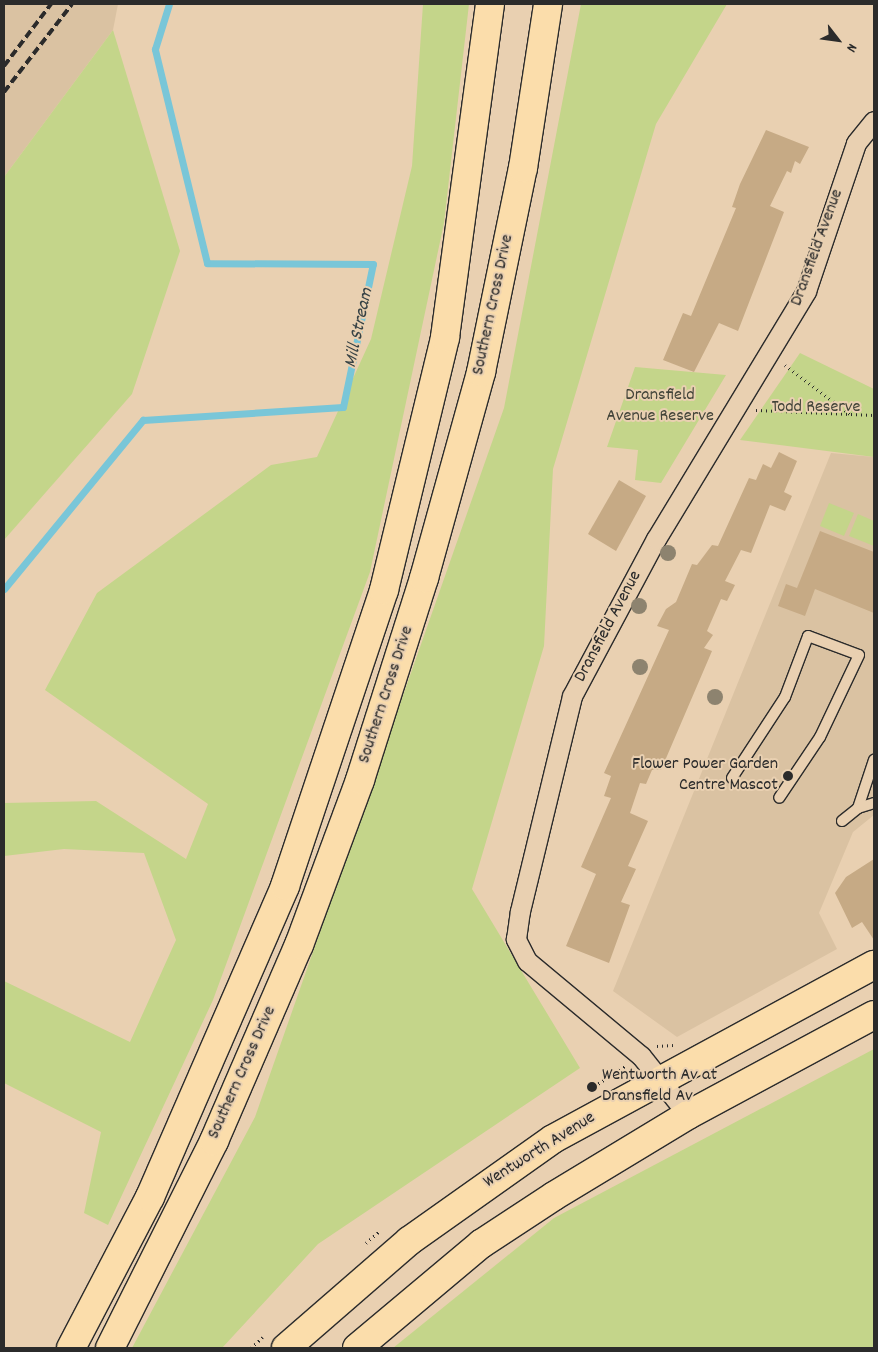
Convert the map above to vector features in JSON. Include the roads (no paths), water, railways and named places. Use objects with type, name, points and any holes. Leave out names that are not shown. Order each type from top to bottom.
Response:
[{"type":"main road","name":"Southern Cross Drive","points":[[71,1348],[150,1197],[222,1038],[285,886],[342,725],[384,590],[445,337],[483,74],[490,4]]},
{"type":"main road","points":[[483,74],[496,4]]},
{"type":"main road","name":"Southern Cross Drive","points":[[110,1348],[214,1141],[299,945],[360,780],[424,578],[481,372],[523,168],[548,4]]},
{"type":"main road","name":"Wentworth Avenue","points":[[286,1348],[342,1295],[492,1179],[662,1078],[874,965]]},
{"type":"main road","points":[[357,1348],[481,1244],[688,1115],[874,1015]]},
{"type":"street","name":"Dransfield Avenue","points":[[688,1115],[662,1078],[527,961],[516,939],[572,696],[656,539],[736,407],[771,354],[806,291],[856,143],[874,120]]},
{"type":"lane","points":[[732,778],[785,697],[808,636],[859,655],[820,737],[779,798]]},
{"type":"lane","points":[[858,808],[874,760]]},
{"type":"lane","points":[[842,821],[858,808],[874,803]]},
{"type":"waterway","name":"Mill Stream","points":[[4,589],[143,420],[343,407],[373,264],[207,263],[155,49],[169,4]]},
{"type":"railway","points":[[4,66],[51,4]]},
{"type":"railway","points":[[4,92],[72,4]]},
{"type":"place","name":"Flower Power Garden Centre Mascot","points":[[788,776]]},
{"type":"place","name":"Wentworth Av at Dransfield Av","points":[[592,1087]]},
{"type":"park label","name":"Dransfield Avenue Reserve","points":[[660,407]]},
{"type":"park label","name":"Todd Reserve","points":[[816,408]]}]
